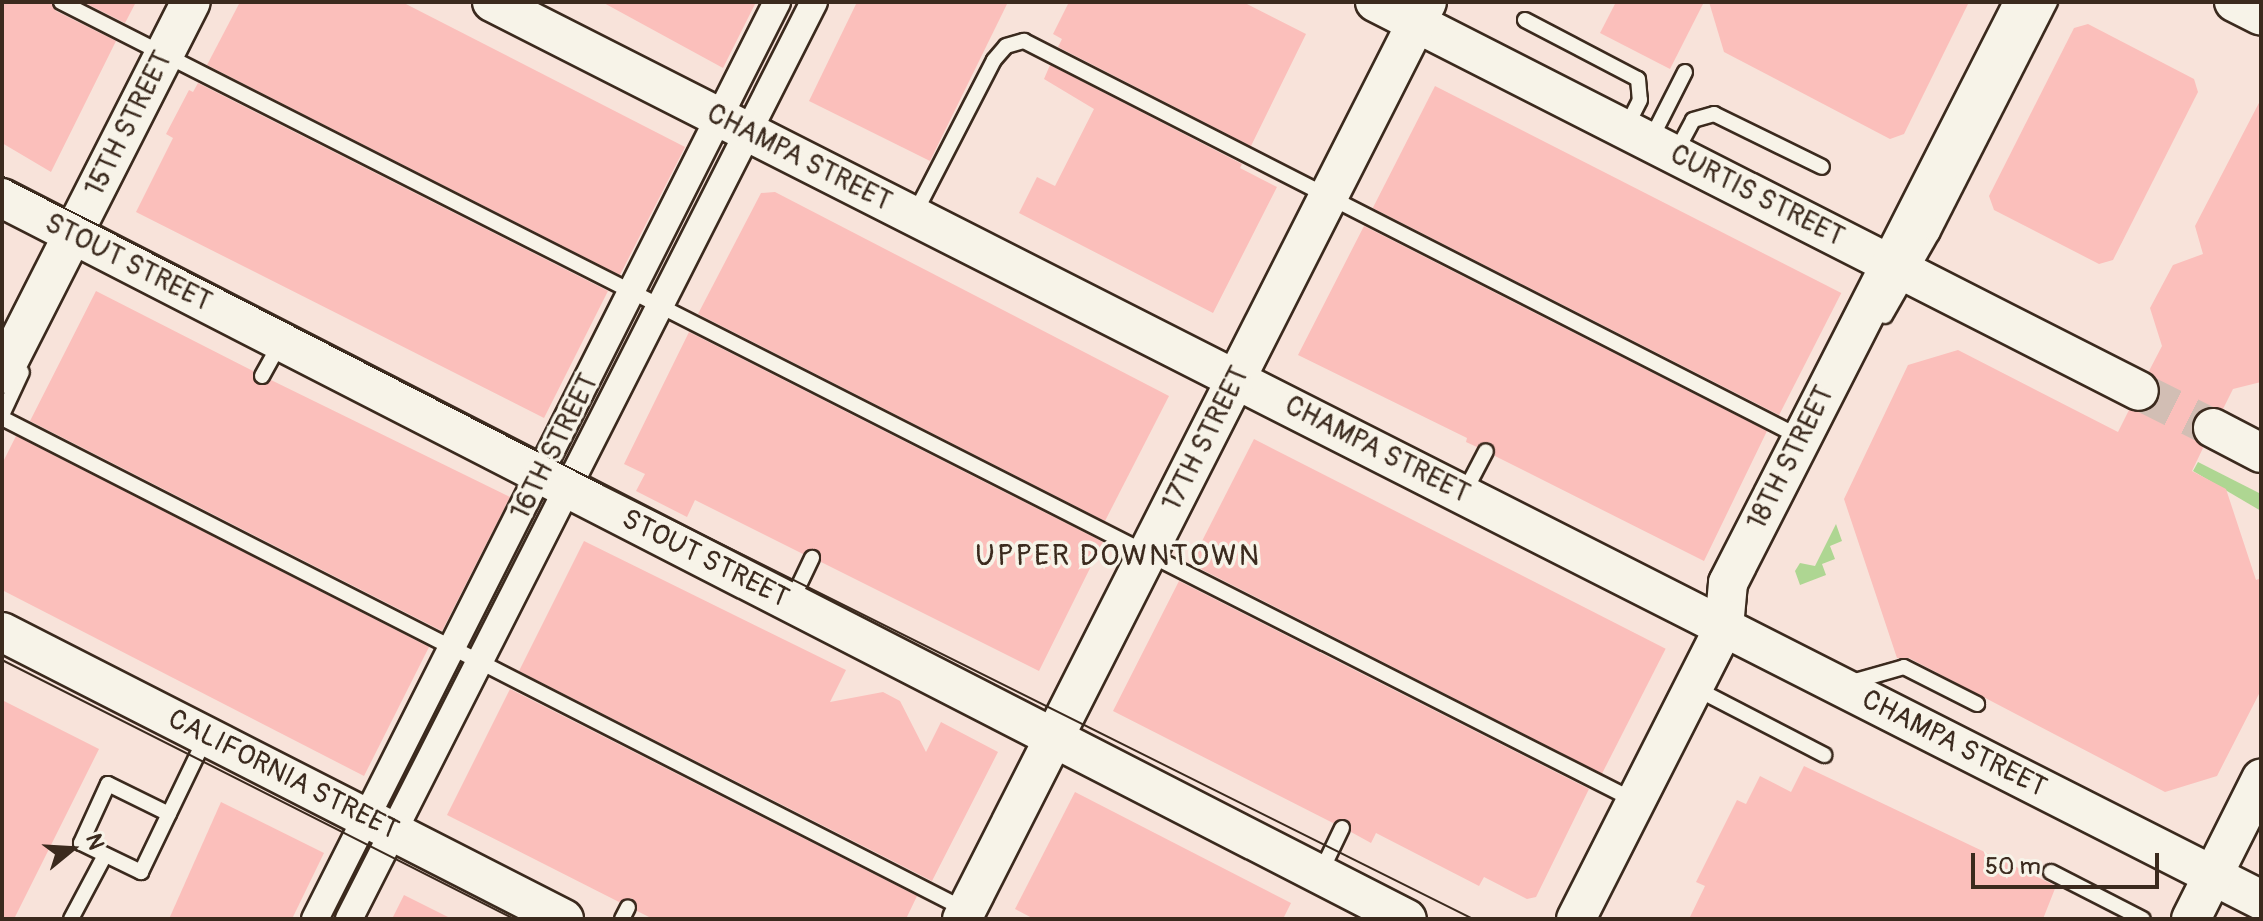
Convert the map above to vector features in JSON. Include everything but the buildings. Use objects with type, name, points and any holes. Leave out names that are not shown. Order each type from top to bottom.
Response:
[{"type":"main road","name":"15TH STREET","points":[[2,374],[79,238],[171,58],[191,2]]},
{"type":"main road","name":"CHAMPA STREET","points":[[492,2],[2261,900]]},
{"type":"main road","name":"18TH STREET","points":[[1576,919],[1635,801],[1728,629],[1728,583],[1801,437],[1901,270],[2024,2]]},
{"type":"main road","points":[[2234,2],[2261,16]]},
{"type":"main road","name":"CURTIS STREET","points":[[1401,17],[2139,391]]},
{"type":"main road","name":"17TH STREET","points":[[956,913],[1229,375],[1401,17]]},
{"type":"main road","name":"STOUT STREET","points":[[2,198],[1407,919]]},
{"type":"main road","points":[[2213,428],[2261,453]]},
{"type":"main road","name":"CALIFORNIA STREET","points":[[2,632],[564,919]]},
{"type":"main road","points":[[2191,919],[2261,779]]},
{"type":"street","name":"16TH STREET","points":[[349,919],[380,824],[454,649],[660,308],[733,124],[777,2]]},
{"type":"street","name":"16TH STREET","points":[[315,919],[380,824],[481,662],[632,292],[733,124],[814,2]]},
{"type":"lane","points":[[61,2],[1635,801]]},
{"type":"lane","points":[[171,58],[208,2]]},
{"type":"lane","points":[[1876,333],[1901,270],[2050,2]]},
{"type":"lane","points":[[1356,104],[1401,17]]},
{"type":"lane","points":[[1525,20],[1638,79],[1650,142]]},
{"type":"lane","points":[[914,216],[994,60],[1006,46],[1024,41],[1319,186],[1801,437]]},
{"type":"lane","points":[[1650,142],[1685,72]]},
{"type":"lane","points":[[1650,142],[1693,120],[1714,114],[1822,167]]},
{"type":"lane","points":[[1335,146],[1349,118]]},
{"type":"lane","points":[[79,238],[2,416],[481,662],[956,913]]},
{"type":"lane","name":"17TH STREET","points":[[1229,375],[1268,278]]},
{"type":"lane","points":[[262,376],[281,341]]},
{"type":"lane","points":[[1464,495],[1486,451]]},
{"type":"lane","name":"17TH STREET","points":[[1047,734],[1060,690],[1140,550]]},
{"type":"lane","points":[[790,602],[812,558]]},
{"type":"lane","points":[[1728,629],[1744,591]]},
{"type":"lane","points":[[1838,685],[1904,667],[1977,704]]},
{"type":"lane","points":[[1588,919],[1697,689],[1824,755]]},
{"type":"lane","points":[[169,814],[108,784],[81,843],[141,872],[207,737]]},
{"type":"lane","points":[[1320,874],[1342,828]]},
{"type":"lane","points":[[71,919],[105,855]]},
{"type":"lane","points":[[2051,872],[2143,919]]},
{"type":"green space","points":[[2198,462],[2261,494],[2261,511],[2193,471]]},
{"type":"green space","points":[[1836,524],[1842,541],[1830,546],[1835,559],[1822,564],[1826,575],[1800,585],[1795,571],[1800,563],[1815,566]]},
{"type":"tunnel","points":[[2139,391],[2213,428]]},
{"type":"tram line","points":[[2,176],[603,485],[1473,919]]},
{"type":"tram line","points":[[2,660],[514,919]]},
{"type":"district","name":"UPPER DOWNTOWN","points":[[1118,556]]}]
